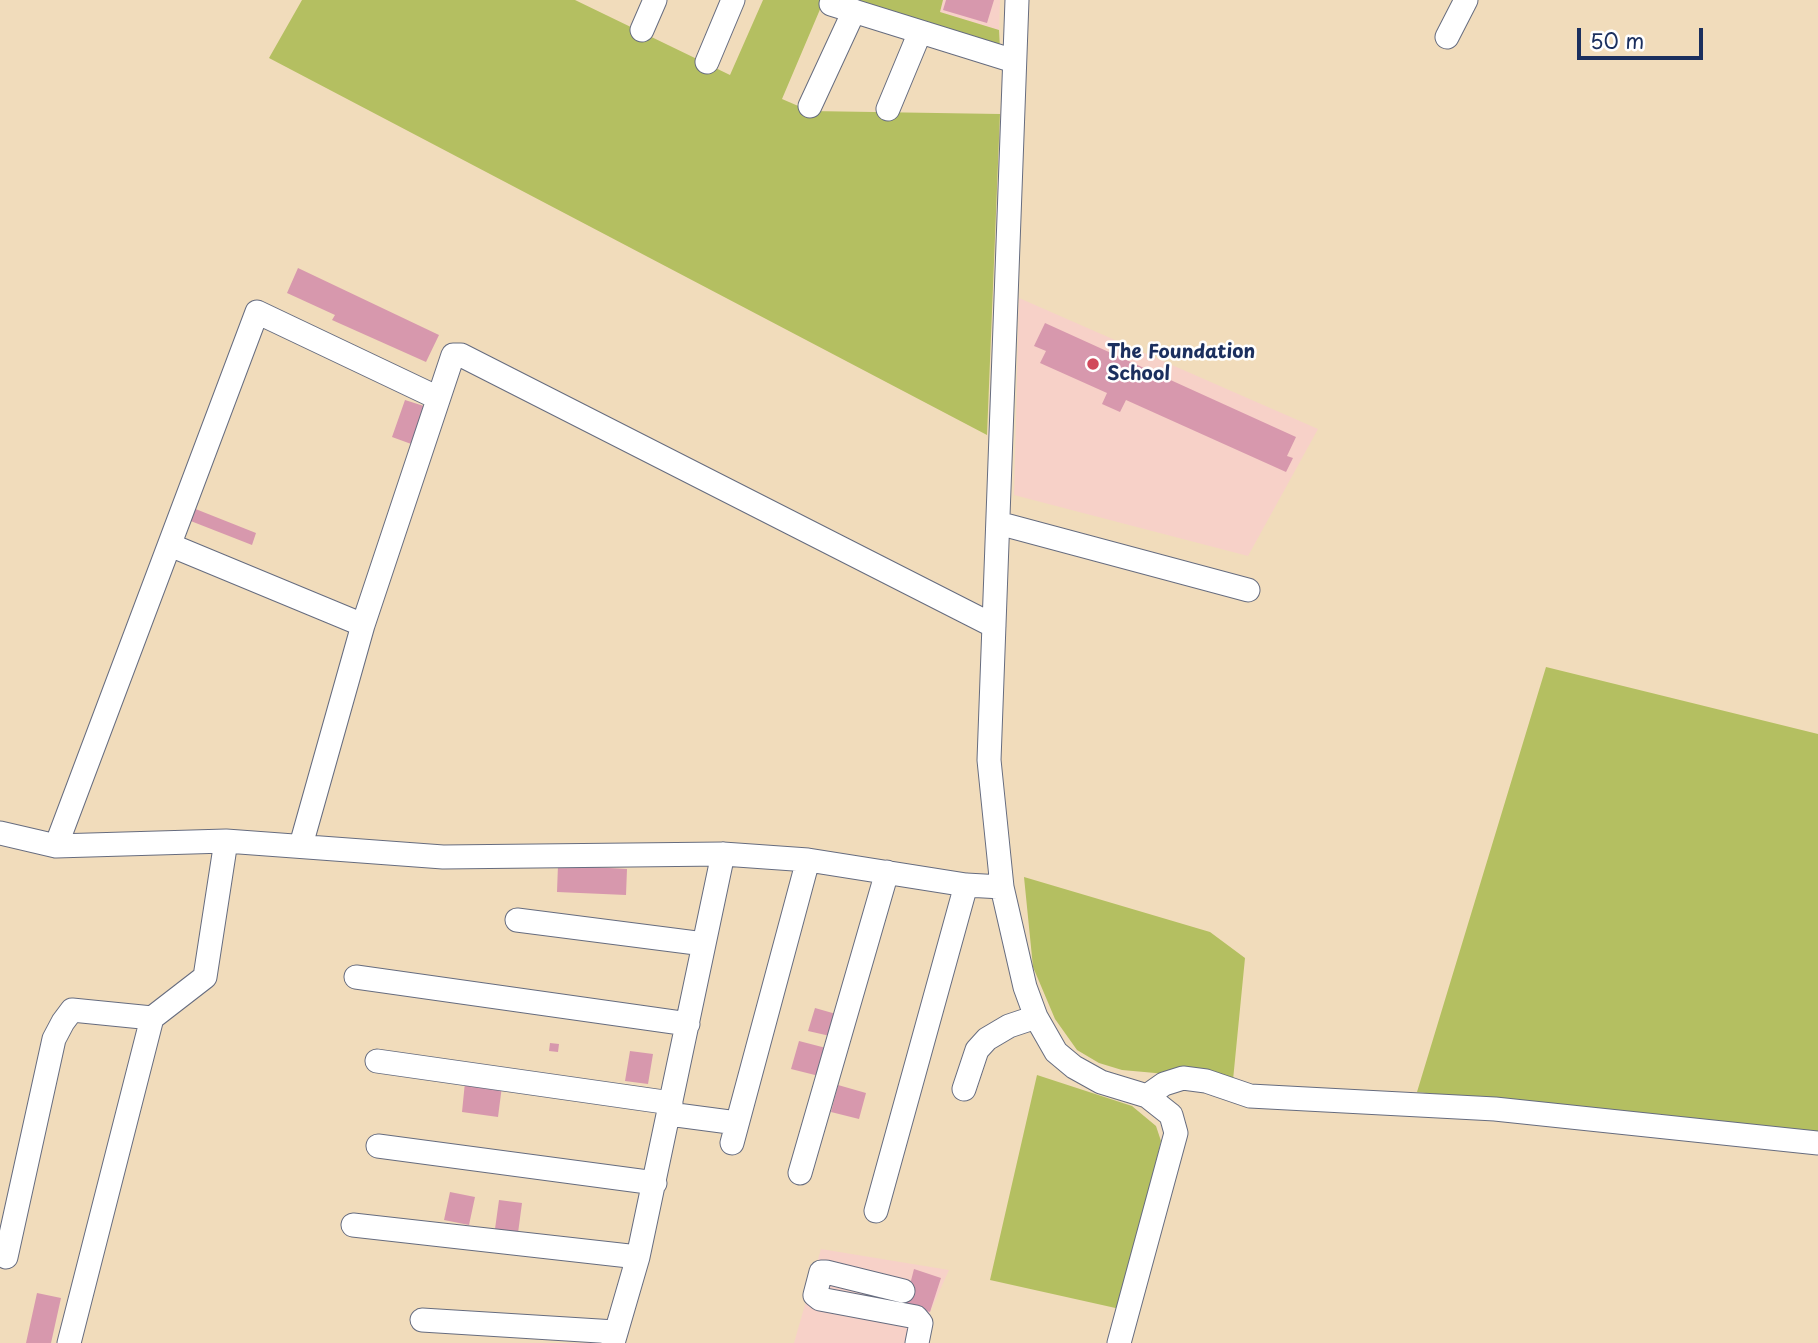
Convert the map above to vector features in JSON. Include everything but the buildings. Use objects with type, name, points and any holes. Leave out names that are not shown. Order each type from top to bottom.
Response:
[{"type":"street","points":[[642,30],[655,0]]},
{"type":"street","points":[[706,62],[733,0]]},
{"type":"street","points":[[1017,0],[989,760],[1002,887],[1025,987],[1036,1017],[1056,1052],[1074,1067],[1101,1082],[1147,1096],[1171,1115],[1176,1133],[1119,1343]]},
{"type":"street","points":[[1447,37],[1466,0]]},
{"type":"street","points":[[831,4],[1014,61]]},
{"type":"street","points":[[810,106],[854,11]]},
{"type":"street","points":[[888,110],[920,32]]},
{"type":"street","points":[[56,846],[257,312],[438,398]]},
{"type":"street","points":[[302,845],[363,625],[451,358],[461,355],[994,626]]},
{"type":"street","points":[[998,523],[1248,590]]},
{"type":"street","points":[[170,545],[363,625]]},
{"type":"street","points":[[0,833],[56,846],[226,841],[443,857],[723,854],[808,860],[966,885],[1002,887]]},
{"type":"street","points":[[69,1343],[152,1018],[205,977],[226,841]]},
{"type":"street","points":[[422,1320],[614,1338],[638,1257],[655,1183],[723,854]]},
{"type":"street","points":[[377,1061],[670,1108],[734,1133],[808,860]]},
{"type":"street","points":[[800,1173],[887,872]]},
{"type":"street","points":[[876,1211],[966,885]]},
{"type":"street","points":[[517,920],[704,944]]},
{"type":"street","points":[[356,977],[688,1024]]},
{"type":"street","points":[[6,1257],[54,1039],[63,1022],[72,1010],[152,1018]]},
{"type":"street","points":[[964,1089],[978,1050],[987,1040],[1009,1026],[1036,1017]]},
{"type":"street","points":[[1147,1096],[1164,1084],[1183,1078],[1206,1081],[1250,1096],[1495,1109],[1818,1143]]},
{"type":"street","points":[[378,1146],[655,1183]]},
{"type":"street","points":[[353,1225],[638,1257]]},
{"type":"street","points":[[903,1291],[821,1272],[815,1294],[820,1299],[916,1317],[921,1323],[917,1343]]},
{"type":"shaded area","points":[[943,0],[1000,0],[999,30],[940,12]]},
{"type":"shaded area","name":"The Foundation School","points":[[1019,298],[1318,429],[1248,556],[1014,495]]},
{"type":"shaded area","points":[[821,1249],[949,1270],[930,1312],[920,1343],[794,1343]]},
{"type":"green space","points":[[302,0],[575,0],[730,75],[763,0],[824,0],[782,99],[810,111],[1000,114],[987,435],[269,58]]},
{"type":"green space","points":[[841,0],[943,0],[940,12],[999,30],[1000,49]]},
{"type":"green space","points":[[1546,667],[1818,734],[1818,1135],[1417,1092]]},
{"type":"green space","points":[[1024,877],[1210,932],[1245,958],[1233,1080],[1122,1070],[1099,1063],[1077,1050],[1055,1019],[1033,967]]},
{"type":"green space","points":[[1037,1075],[1132,1106],[1156,1126],[1161,1141],[1120,1309],[990,1280]]},
{"type":"place","name":"The Foundation School","points":[[1093,364]]}]
